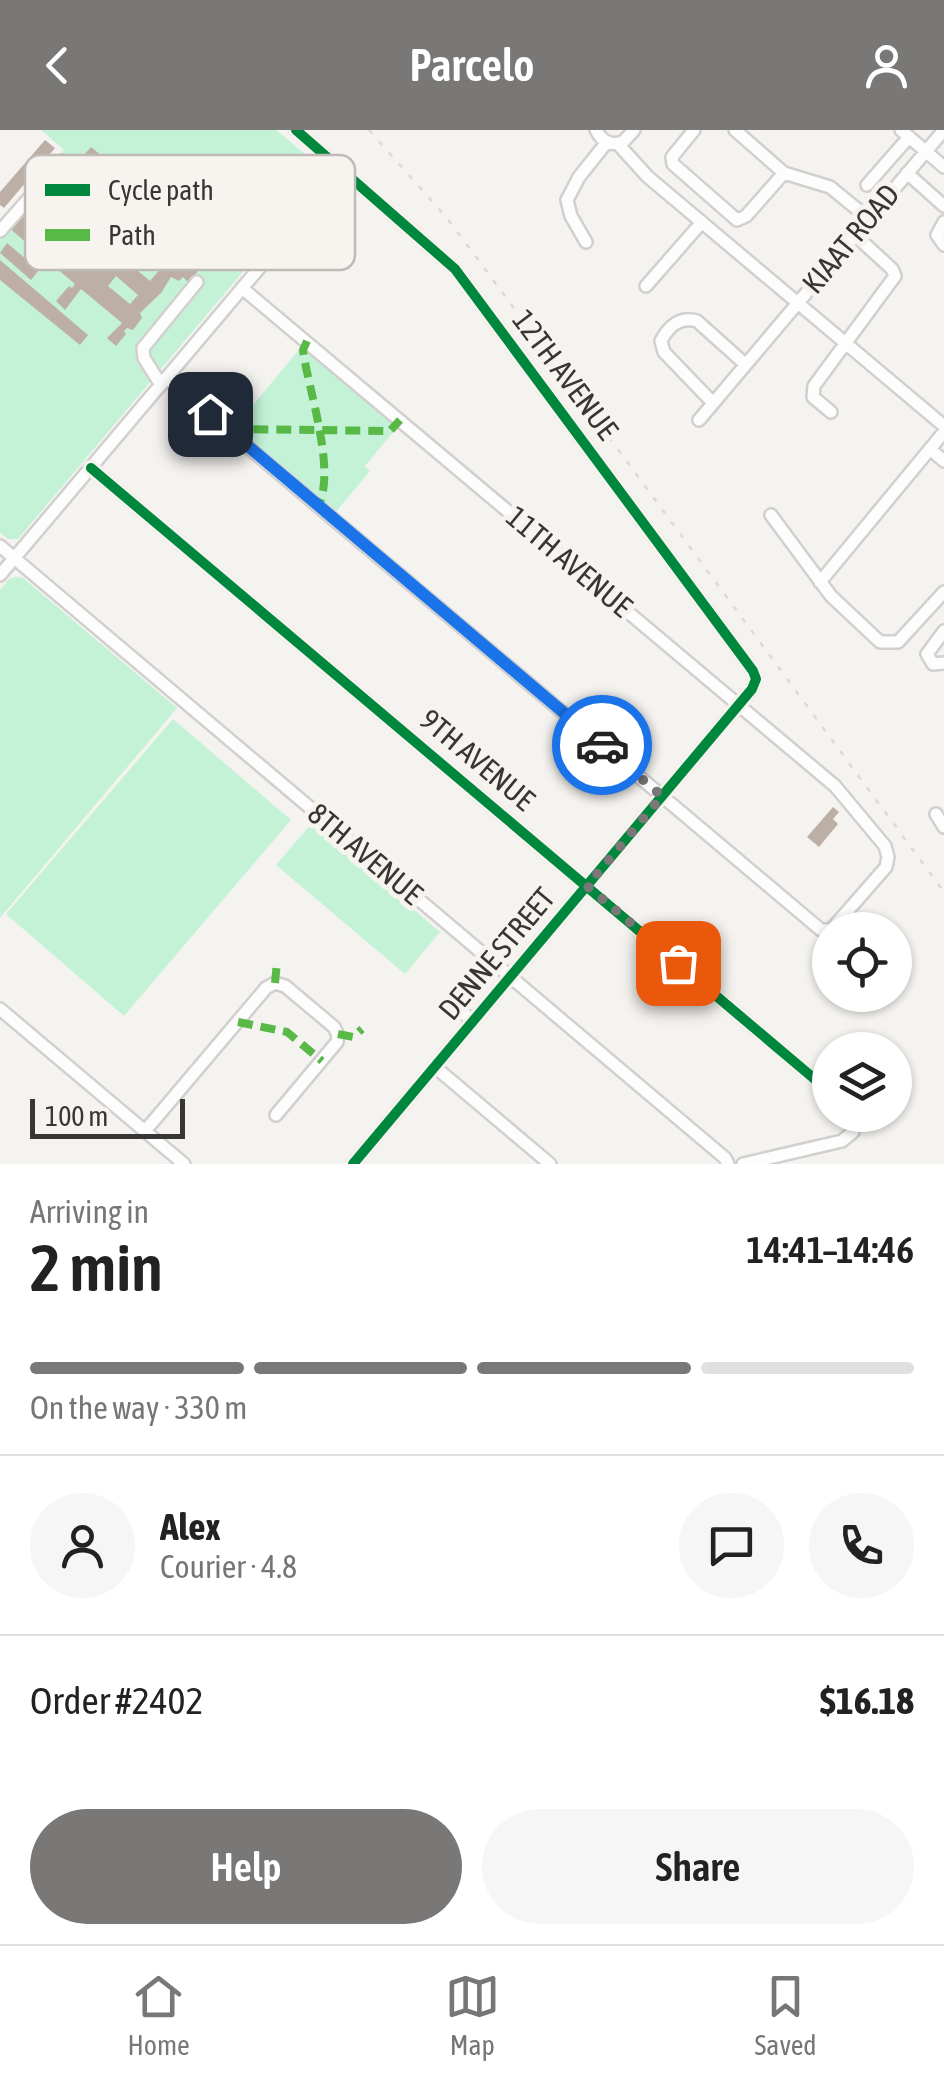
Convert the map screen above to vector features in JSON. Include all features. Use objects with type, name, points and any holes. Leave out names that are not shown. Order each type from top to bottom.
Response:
[{"type":"street","name":"12TH AVENUE","points":[[296,130],[325,155]]},
{"type":"street","points":[[596,130],[944,429],[820,582]]},
{"type":"street","points":[[586,242],[567,200],[578,177],[612,143],[628,139],[634,130]]},
{"type":"street","points":[[694,130],[672,157],[673,164],[737,220],[746,216],[784,173]]},
{"type":"street","points":[[736,130],[784,173],[830,187],[868,218]]},
{"type":"street","name":"KIAAT ROAD","points":[[699,420],[944,130]]},
{"type":"street","points":[[867,184],[905,133],[944,167]]},
{"type":"street","points":[[907,173],[944,206]]},
{"type":"street","name":"12TH AVENUE","points":[[355,182],[460,276],[753,671],[755,683]]},
{"type":"street","points":[[0,231],[25,203]]},
{"type":"street","points":[[646,286],[702,222]]},
{"type":"street","points":[[944,222],[937,235],[944,244]]},
{"type":"street","points":[[831,412],[815,399],[812,389],[895,276],[854,235]]},
{"type":"street","points":[[0,575],[257,270]]},
{"type":"street","points":[[198,282],[144,348],[144,358],[164,381],[812,922]]},
{"type":"street","name":"11TH AVENUE","points":[[242,288],[835,786],[885,846],[888,858],[886,867],[846,912]]},
{"type":"street","points":[[713,404],[664,352],[661,341],[666,332],[678,322],[697,321],[746,364]]},
{"type":"street","points":[[930,449],[944,461]]},
{"type":"street","name":"9TH AVENUE","points":[[91,468],[812,1077]]},
{"type":"street","points":[[771,515],[820,582],[874,638],[886,644],[906,636],[944,592]]},
{"type":"street","name":"8TH AVENUE","points":[[0,546],[728,1164]]},
{"type":"street","points":[[944,631],[927,654],[933,664],[944,663]]},
{"type":"street","name":"DENNE STREET","points":[[359,1162],[755,683]]},
{"type":"street","points":[[936,814],[944,827]]},
{"type":"street","points":[[145,1131],[275,982],[334,1027],[338,1035],[337,1042],[276,1115]]},
{"type":"street","points":[[451,1003],[473,1021]]},
{"type":"street","points":[[0,1009],[184,1164]]},
{"type":"street","points":[[435,1066],[550,1164]]},
{"type":"street","points":[[743,1164],[842,1142],[848,1132]]},
{"type":"green space","points":[[41,130],[276,130],[306,155],[60,155],[64,150]]},
{"type":"green space","points":[[25,197],[25,270],[244,270],[18,539],[8,539],[0,533],[0,227]]},
{"type":"green space","points":[[303,345],[399,425],[365,466],[370,471],[334,514],[233,429]]},
{"type":"green space","points":[[16,577],[23,578],[177,708],[0,918],[0,590]]},
{"type":"green space","points":[[173,719],[291,820],[124,1016],[6,914]]},
{"type":"green space","points":[[312,823],[440,932],[405,974],[276,865]]},
{"type":"building","points":[[45,140],[55,148],[49,155],[32,155]]},
{"type":"building","points":[[91,147],[101,155],[84,155]]},
{"type":"building","points":[[25,163],[25,183],[4,208],[0,205],[0,192]]},
{"type":"building","points":[[21,211],[25,214],[25,241],[8,227]]},
{"type":"building","points":[[7,243],[25,258],[25,270],[39,270],[31,280],[0,253]]},
{"type":"building","points":[[0,260],[88,335],[80,345],[0,280]]},
{"type":"building","points":[[58,270],[137,270],[150,281],[159,270],[199,270],[188,282],[183,277],[179,281],[171,277],[140,313],[142,318],[133,330],[127,328],[116,346],[107,338],[122,323],[81,289],[65,310],[56,301],[75,284]],"holes":[[[116,276],[138,295],[130,304],[108,286]]]},
{"type":"building","points":[[833,807],[839,812],[833,819],[838,824],[819,847],[807,837]]},
{"type":"railway","points":[[369,130],[446,217],[944,892]]},
{"type":"marked path","points":[[307,341],[303,350],[323,452],[323,491],[318,506]]},
{"type":"marked path","points":[[231,432],[390,431],[400,420]]},
{"type":"marked path","points":[[275,983],[277,962]]},
{"type":"marked path","points":[[238,1022],[287,1032],[322,1061]]},
{"type":"marked path","points":[[338,1034],[353,1037],[362,1029]]},
{"type":"cycle path","points":[[296,130],[325,155]]},
{"type":"cycle path","points":[[353,1164],[752,689],[756,679],[455,269],[355,182]]},
{"type":"cycle path","points":[[91,468],[812,1077]]},
{"type":"way so far","points":[[602,745],[662,796],[587,886],[678,963]]},
{"type":"route","points":[[210,414],[602,745]]}]
